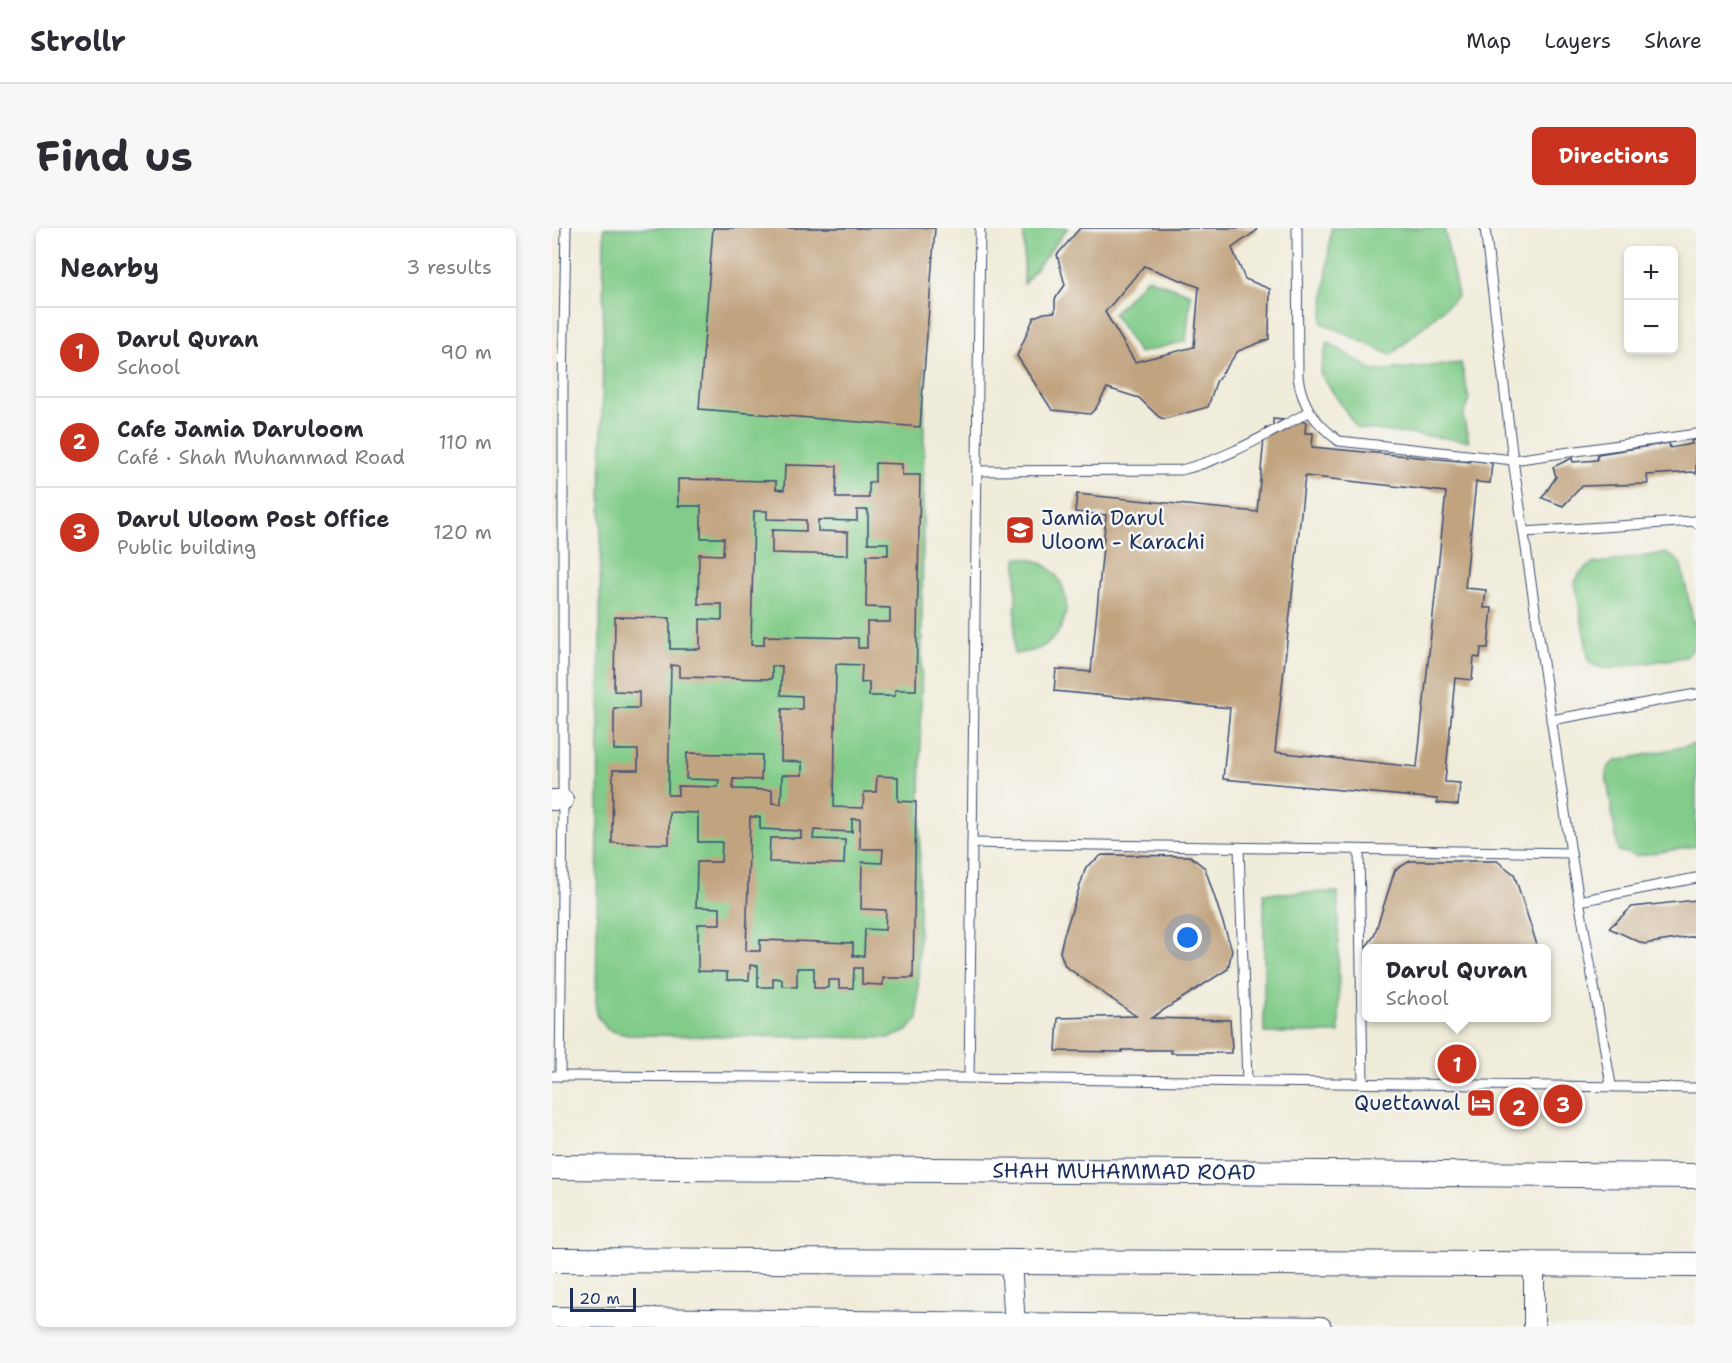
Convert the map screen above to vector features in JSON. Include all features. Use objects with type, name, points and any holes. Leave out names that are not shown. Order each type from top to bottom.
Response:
[{"type":"street","name":"SHAH MUHAMMAD ROAD","points":[[552,1167],[1696,1176]]},
{"type":"street","points":[[552,1260],[1696,1265]]},
{"type":"street","points":[[1011,1262],[1015,1325]]},
{"type":"street","points":[[1534,1264],[1534,1327]]},
{"type":"street","points":[[552,1317],[599,1323],[1321,1327]]},
{"type":"lane","points":[[566,228],[556,1076],[969,1078],[1611,1085],[1696,1088]]},
{"type":"lane","points":[[969,1078],[980,228]]},
{"type":"lane","points":[[1297,228],[1300,394],[1309,412],[1324,430],[1339,441],[1513,460],[1696,434]]},
{"type":"lane","points":[[1485,228],[1513,460],[1551,720],[1579,902],[1611,1085]]},
{"type":"lane","points":[[552,384],[563,384]]},
{"type":"lane","points":[[977,471],[1180,470],[1222,458],[1309,412]]},
{"type":"lane","points":[[1524,532],[1695,521],[1696,523]]},
{"type":"lane","points":[[1551,720],[1696,694]]},
{"type":"lane","points":[[972,843],[1571,853]]},
{"type":"lane","points":[[1239,848],[1247,1082]]},
{"type":"lane","points":[[1359,850],[1363,1083]]},
{"type":"lane","points":[[1579,902],[1696,878]]},
{"type":"green space","points":[[604,228],[926,228],[918,1019],[907,1031],[890,1038],[627,1035],[608,1030],[596,1015]]},
{"type":"green space","points":[[1024,228],[1068,228],[1024,284]]},
{"type":"green space","points":[[1331,228],[1444,228],[1458,296],[1391,355],[1322,323]]},
{"type":"green space","points":[[1147,278],[1191,294],[1186,341],[1139,353],[1113,314]]},
{"type":"green space","points":[[1327,342],[1374,371],[1461,363],[1469,399],[1463,416],[1469,441],[1357,428],[1320,373]]},
{"type":"green space","points":[[1666,553],[1681,564],[1696,633],[1691,651],[1686,657],[1606,669],[1589,662],[1575,582],[1581,572],[1592,564]]},
{"type":"green space","points":[[1017,557],[1040,563],[1056,575],[1062,585],[1066,606],[1065,617],[1055,637],[1046,645],[1035,650],[1014,654]]},
{"type":"green space","points":[[1695,744],[1696,846],[1637,856],[1618,851],[1606,773],[1610,765],[1616,761]]},
{"type":"green space","points":[[1338,892],[1339,1033],[1264,1033],[1264,893]]},
{"type":"building","points":[[713,228],[935,228],[920,427],[699,409]]},
{"type":"building","points":[[1080,228],[1257,228],[1232,248],[1245,279],[1270,289],[1269,339],[1238,351],[1216,382],[1208,407],[1164,419],[1139,398],[1107,388],[1090,414],[1052,410],[1017,356],[1034,317],[1055,312],[1055,299],[1065,285],[1057,255]],"holes":[[[1144,266],[1199,287],[1194,347],[1135,362],[1105,312]]]},
{"type":"building","points":[[1273,419],[1306,422],[1305,433],[1313,433],[1312,447],[1492,463],[1490,483],[1476,482],[1465,588],[1486,590],[1484,608],[1492,608],[1488,648],[1481,648],[1480,658],[1474,657],[1472,680],[1455,678],[1445,782],[1460,783],[1458,805],[1437,803],[1437,799],[1223,779],[1230,708],[1054,691],[1056,669],[1091,672],[1106,515],[1075,512],[1077,494],[1257,512],[1265,428],[1273,429]],"holes":[[[1305,476],[1446,492],[1417,767],[1275,752]]]},
{"type":"building","points":[[1691,440],[1696,440],[1696,474],[1693,472],[1647,475],[1648,484],[1582,486],[1563,506],[1542,498],[1556,477],[1553,467],[1572,458],[1573,462],[1597,460],[1598,454],[1669,443],[1670,448],[1692,444]]},
{"type":"building","points":[[875,463],[902,464],[902,475],[920,475],[916,690],[895,690],[895,696],[869,696],[869,682],[861,683],[862,665],[836,664],[834,807],[863,808],[864,792],[876,792],[877,776],[898,777],[898,801],[916,802],[913,978],[883,978],[883,985],[862,984],[862,968],[854,968],[853,988],[839,988],[839,980],[828,980],[828,988],[814,988],[814,968],[797,968],[797,987],[782,986],[782,979],[773,978],[773,987],[758,987],[758,966],[750,965],[749,980],[727,980],[727,972],[698,971],[698,924],[720,924],[720,908],[696,907],[697,862],[721,862],[722,842],[698,842],[698,813],[669,812],[669,844],[612,843],[613,770],[638,770],[638,750],[614,750],[614,708],[639,708],[639,692],[614,691],[615,617],[670,618],[670,649],[700,649],[700,619],[722,620],[722,604],[698,604],[699,554],[723,555],[724,538],[701,538],[701,506],[678,506],[678,479],[776,481],[776,489],[784,490],[785,465],[837,466],[836,498],[869,498],[869,482],[875,482]],"holes":[[[857,510],[868,510],[868,543],[888,543],[888,555],[867,555],[866,607],[890,608],[890,622],[867,622],[867,648],[858,648],[858,638],[764,636],[764,645],[751,645],[754,511],[767,511],[767,519],[806,520],[806,531],[772,530],[772,553],[848,555],[848,532],[818,531],[818,520],[857,521]],[[671,665],[679,666],[679,677],[772,679],[772,666],[782,666],[781,695],[802,696],[802,709],[782,709],[781,761],[802,762],[802,775],[782,775],[781,804],[772,803],[772,790],[733,789],[733,779],[761,780],[762,755],[687,753],[686,779],[719,780],[718,787],[678,786],[678,795],[668,795]],[[750,817],[760,817],[760,829],[801,831],[801,838],[770,838],[769,862],[844,864],[845,840],[813,839],[814,830],[852,832],[852,819],[860,819],[860,849],[883,849],[882,863],[862,862],[861,909],[886,910],[885,930],[865,929],[864,956],[853,956],[853,943],[760,940],[760,951],[746,951]]]},
{"type":"building","points":[[1102,855],[1190,856],[1205,868],[1232,950],[1228,969],[1151,1018],[1230,1020],[1231,1053],[1171,1053],[1171,1050],[1056,1051],[1058,1018],[1136,1016],[1065,966],[1060,952],[1086,867]]},
{"type":"building","points":[[1410,861],[1497,861],[1514,874],[1537,944],[1368,944],[1374,936],[1395,870]]},
{"type":"building","points":[[1696,900],[1696,936],[1644,944],[1609,928],[1632,907]]},
{"type":"place","name":"Jamia Darul Uloom - Karachi","points":[[1020,530]]},
{"type":"place","name":"Darul Quran","points":[[1457,1064]]},
{"type":"place","name":"Quettawal","points":[[1481,1103]]},
{"type":"place","name":"Darul Uloom Post Office","points":[[1563,1104]]},
{"type":"place","name":"Cafe Jamia Daruloom","points":[[1519,1107]]}]
